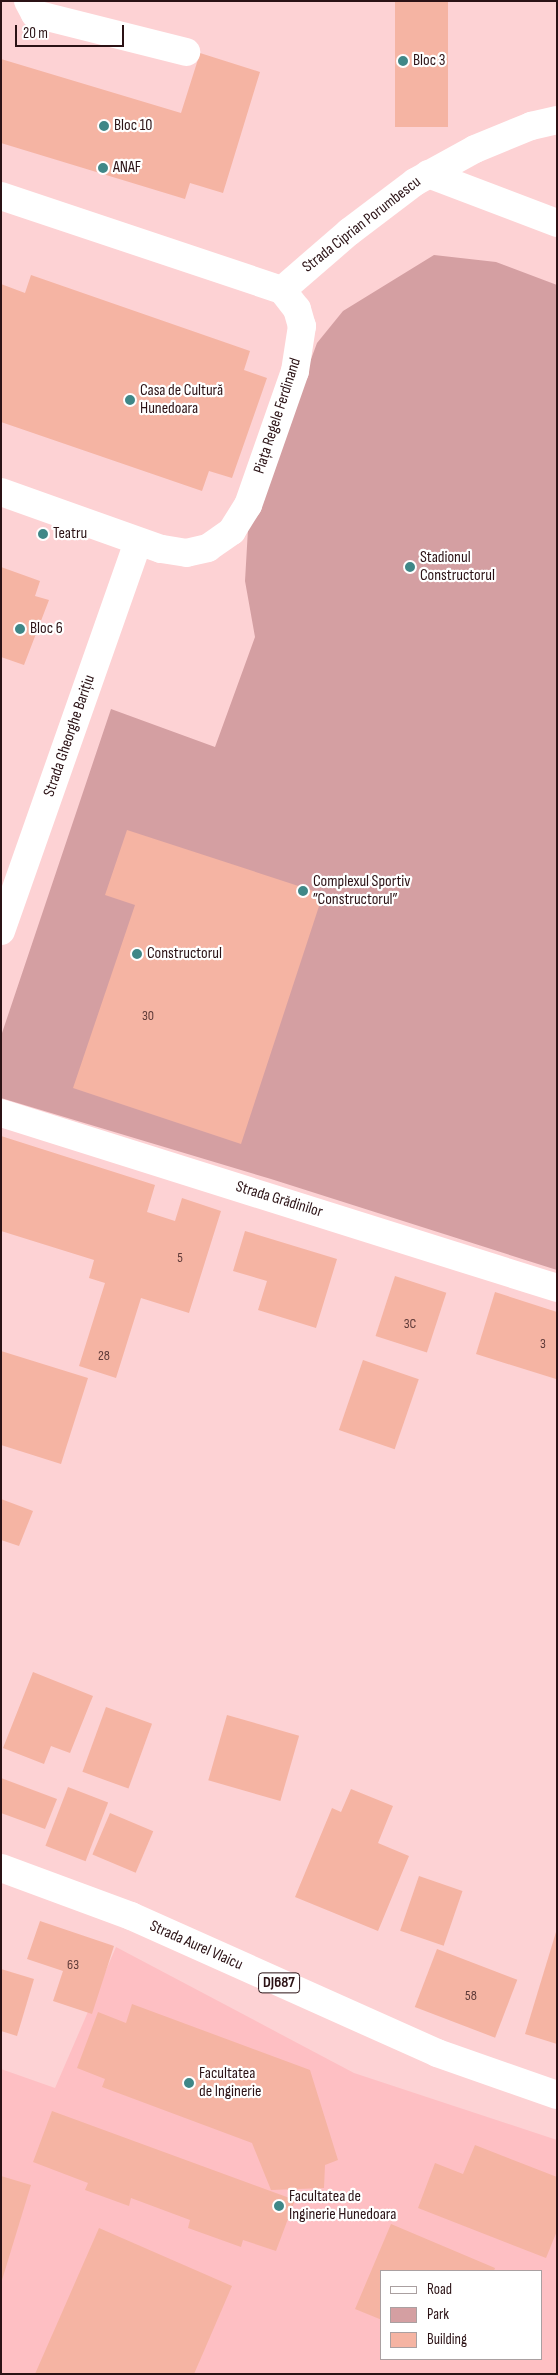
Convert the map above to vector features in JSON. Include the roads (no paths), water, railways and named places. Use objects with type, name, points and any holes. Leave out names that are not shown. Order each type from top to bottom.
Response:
[{"type":"street","points":[[28,1],[35,14],[186,52]]},
{"type":"street","name":"Strada Ciprian Porumbescu","points":[[282,290],[348,232],[428,174],[475,148],[531,126],[557,120]]},
{"type":"street","points":[[428,174],[557,224]]},
{"type":"street","points":[[1,196],[282,290]]},
{"type":"street","name":"Piața Regele Ferdinand","points":[[1,492],[138,541],[187,553],[208,548],[232,531],[248,505],[295,371],[301,342],[297,309],[282,290]]},
{"type":"street","name":"Strada Gheorghe Barițiu","points":[[1,931],[138,541]]},
{"type":"street","name":"Strada Grădinilor","points":[[1,1113],[557,1288]]},
{"type":"street","name":"Strada Aurel Vlaicu","points":[[1,1868],[131,1916],[437,2054],[557,2096]]},
{"type":"place","name":"Bloc 3","points":[[403,61]]},
{"type":"place","name":"Bloc 10","points":[[104,126]]},
{"type":"place","name":"ANAF","points":[[103,168]]},
{"type":"place","name":"Casa de Cultură Hunedoara","points":[[130,400]]},
{"type":"place","name":"Teatru","points":[[43,534]]},
{"type":"place","name":"Stadionul Constructorul","points":[[410,567]]},
{"type":"place","name":"Bloc 6","points":[[20,629]]},
{"type":"place","name":"Complexul Sportiv ”Constructorul”","points":[[303,891]]},
{"type":"place","name":"Constructorul","points":[[137,954]]},
{"type":"place","name":"Facultatea de Inginerie","points":[[189,2083]]},
{"type":"place","name":"Facultatea de Inginerie Hunedoara","points":[[279,2206]]}]
